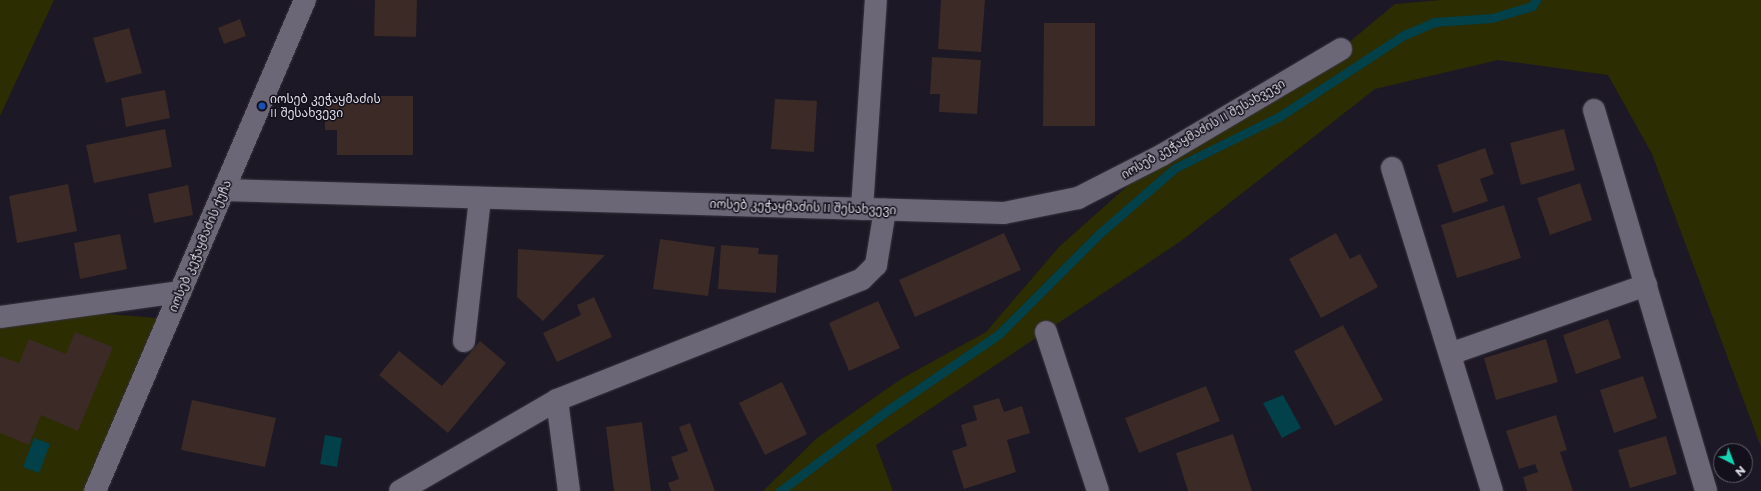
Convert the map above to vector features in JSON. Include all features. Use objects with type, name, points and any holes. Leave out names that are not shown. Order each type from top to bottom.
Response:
[{"type":"street","name":"იოსებ კეჭაყმაძის ქუჩა","points":[[95,491],[305,0]]},
{"type":"street","points":[[862,209],[876,0]]},
{"type":"street","name":"იოსებ კეჭაყმაძის II შესახვევი","points":[[224,190],[1004,213],[1078,198],[1162,155],[1341,49]]},
{"type":"street","points":[[1594,110],[1706,491]]},
{"type":"street","points":[[1392,168],[1492,491]]},
{"type":"street","points":[[464,341],[480,198]]},
{"type":"street","points":[[400,491],[557,400],[862,279],[876,265],[885,210]]},
{"type":"street","points":[[1450,354],[1646,285]]},
{"type":"street","points":[[0,317],[180,292]]},
{"type":"street","points":[[1046,332],[1098,491]]},
{"type":"street","points":[[557,400],[569,491]]},
{"type":"shaded area","points":[[0,0],[54,0],[0,116]]},
{"type":"shaded area","points":[[1441,0],[1761,0],[1761,447],[1652,154],[1608,75],[1498,60],[1375,89],[1181,241],[876,445],[893,491],[763,491],[817,438],[901,379],[986,332],[1059,247],[1162,155],[1341,49],[1395,4]]},
{"type":"shaded area","points":[[0,305],[168,319],[91,491],[0,491]]},
{"type":"water","points":[[1283,395],[1301,428],[1282,438],[1263,403]]},
{"type":"water","points":[[325,435],[342,438],[337,467],[320,464]]},
{"type":"water","points":[[34,438],[50,444],[39,473],[23,467]]},
{"type":"building","points":[[375,0],[417,0],[416,37],[374,36]]},
{"type":"building","points":[[941,0],[985,0],[981,52],[938,49]]},
{"type":"building","points":[[240,19],[246,36],[224,44],[218,28]]},
{"type":"building","points":[[1044,23],[1095,23],[1095,126],[1043,126]]},
{"type":"building","points":[[129,28],[142,73],[106,83],[93,38]]},
{"type":"building","points":[[932,57],[981,60],[977,114],[939,112],[940,94],[930,94]]},
{"type":"building","points":[[165,90],[170,118],[126,127],[121,98]]},
{"type":"building","points":[[325,96],[413,96],[413,155],[337,155],[337,130],[325,130]]},
{"type":"building","points":[[775,99],[817,101],[814,152],[771,149]]},
{"type":"building","points":[[165,129],[172,167],[94,183],[86,145]]},
{"type":"building","points":[[1564,129],[1575,170],[1521,185],[1510,143]]},
{"type":"building","points":[[1485,148],[1494,174],[1480,179],[1488,201],[1453,213],[1437,165]]},
{"type":"building","points":[[1580,183],[1592,220],[1550,235],[1537,198]]},
{"type":"building","points":[[68,184],[77,231],[17,243],[9,196]]},
{"type":"building","points":[[188,185],[193,215],[154,223],[148,194]]},
{"type":"building","points":[[1504,205],[1521,258],[1457,278],[1441,225]]},
{"type":"building","points":[[1004,233],[1021,270],[915,317],[899,280]]},
{"type":"building","points":[[1336,233],[1350,259],[1360,254],[1378,287],[1321,318],[1289,259]]},
{"type":"building","points":[[120,234],[127,269],[80,279],[74,243]]},
{"type":"building","points":[[660,239],[715,247],[708,296],[653,289]]},
{"type":"building","points":[[721,245],[759,248],[758,254],[778,255],[776,293],[718,289]]},
{"type":"building","points":[[518,249],[605,255],[543,321],[517,297]]},
{"type":"building","points":[[594,297],[612,337],[557,362],[543,333],[581,315],[577,305]]},
{"type":"building","points":[[878,301],[900,348],[849,371],[829,323]]},
{"type":"building","points":[[1608,319],[1621,358],[1576,374],[1563,335]]},
{"type":"building","points":[[1343,325],[1383,400],[1335,426],[1294,351]]},
{"type":"building","points":[[75,332],[113,347],[78,431],[41,415],[29,445],[0,433],[0,356],[19,363],[29,339],[66,354]]},
{"type":"building","points":[[1546,339],[1558,382],[1496,400],[1484,358]]},
{"type":"building","points":[[480,341],[506,363],[448,433],[379,375],[399,351],[442,386]]},
{"type":"building","points":[[1643,376],[1657,418],[1614,433],[1600,390]]},
{"type":"building","points":[[782,382],[807,434],[765,455],[739,403]]},
{"type":"building","points":[[1206,386],[1220,421],[1139,453],[1125,418]]},
{"type":"building","points":[[999,398],[1004,412],[1022,406],[1030,433],[1007,440],[1016,472],[964,489],[952,451],[967,446],[961,425],[977,420],[973,406]]},
{"type":"building","points":[[192,400],[276,418],[265,467],[181,450]]},
{"type":"building","points":[[1556,415],[1567,450],[1560,452],[1573,491],[1527,491],[1523,477],[1538,472],[1535,464],[1519,469],[1506,431]]},
{"type":"building","points":[[642,422],[651,491],[614,491],[606,427]]},
{"type":"building","points":[[690,423],[715,491],[671,491],[668,483],[679,479],[671,457],[688,451],[679,427]]},
{"type":"building","points":[[1233,434],[1252,491],[1188,491],[1176,453]]},
{"type":"building","points":[[1666,436],[1677,474],[1630,488],[1618,450]]},
{"type":"waterway","points":[[780,491],[888,410],[999,334],[1100,233],[1175,168],[1280,116],[1404,35],[1434,22],[1492,18],[1532,6],[1536,0]]},
{"type":"place","name":"იოსებ კეჭაყმაძის II შესახვევი","points":[[262,106]]}]
